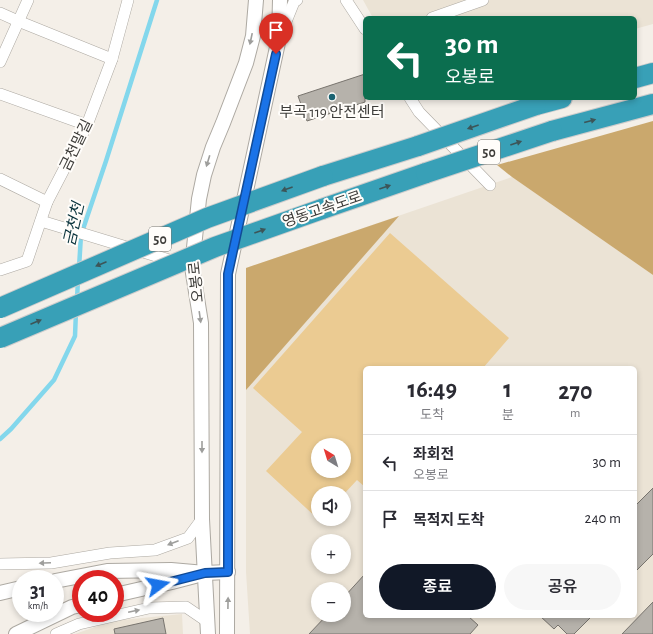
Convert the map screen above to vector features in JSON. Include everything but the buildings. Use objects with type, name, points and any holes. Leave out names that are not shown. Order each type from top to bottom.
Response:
[{"type":"highway","points":[[637,77],[653,73]]},
{"type":"highway","name":"영동고속도로","points":[[0,308],[207,218],[323,176],[555,100]]},
{"type":"highway","name":"영동고속도로","points":[[0,338],[215,247],[426,173],[552,131],[653,104]]},
{"type":"street","points":[[0,62],[28,0]]},
{"type":"street","name":"금천말길","points":[[0,270],[27,261],[47,202],[88,125],[112,58],[128,0]]},
{"type":"street","name":"오봉로","points":[[208,628],[202,520],[201,323],[192,267],[199,199],[204,175],[213,147],[246,63],[253,36],[256,0]]},
{"type":"street","name":"오봉로","points":[[227,634],[228,274],[279,38],[280,0]]},
{"type":"street","points":[[279,38],[294,2],[297,0]]},
{"type":"street","points":[[346,0],[363,26]]},
{"type":"street","points":[[438,16],[483,0]]},
{"type":"street","points":[[0,13],[112,58]]},
{"type":"street","points":[[0,94],[88,125]]},
{"type":"street","points":[[411,100],[419,112],[490,185]]},
{"type":"street","points":[[0,179],[47,202]]},
{"type":"street","points":[[41,221],[192,267]]},
{"type":"street","points":[[0,564],[51,562],[110,552],[155,550],[188,538],[202,520]]},
{"type":"street","points":[[64,579],[107,571],[171,570],[205,573],[228,572]]},
{"type":"street","points":[[124,592],[205,573]]},
{"type":"street","points":[[0,593],[12,590]]},
{"type":"street","points":[[16,634],[72,607]]},
{"type":"street","points":[[56,634],[79,624],[149,608],[186,607],[208,628]]},
{"type":"shaded area","points":[[363,0],[653,0],[653,24],[637,28],[637,16],[372,16]]},
{"type":"shaded area","points":[[653,121],[653,275],[497,165]]},
{"type":"shaded area","points":[[512,177],[653,275],[653,634],[250,634],[246,572],[246,268]]},
{"type":"shaded area","points":[[399,216],[246,390],[246,268]]},
{"type":"shaded area","points":[[390,233],[509,338],[485,366],[363,366],[363,485],[357,480],[351,486],[311,486],[311,513],[266,471],[302,432],[253,388]]},
{"type":"shaded area","points":[[182,614],[183,634],[75,634],[109,622],[124,622],[124,620]]},
{"type":"waterway","name":"금천천","points":[[79,268],[81,235],[157,0]]},
{"type":"waterway","name":"금천천","points":[[77,300],[78,279]]},
{"type":"waterway","name":"금천천","points":[[0,439],[11,429],[54,380],[75,336],[76,311]]},
{"type":"place","name":"부곡 119 안전센터","points":[[332,97]]},
{"type":"route","points":[[158,585],[205,573],[228,572],[228,274],[276,54]]}]
